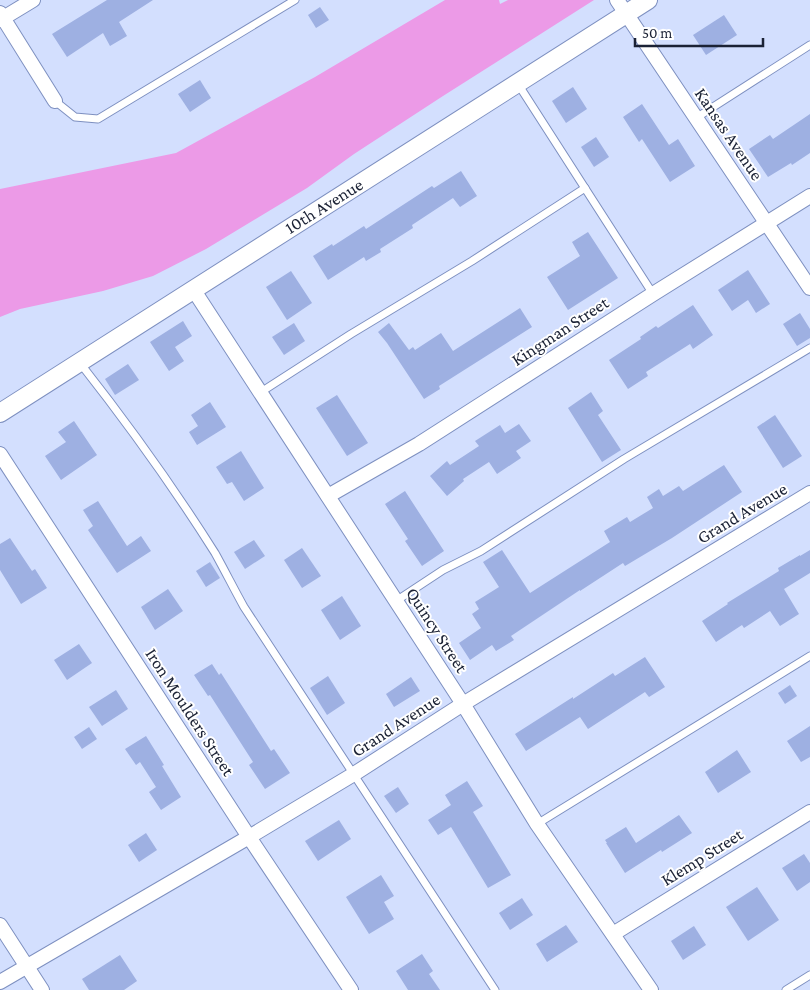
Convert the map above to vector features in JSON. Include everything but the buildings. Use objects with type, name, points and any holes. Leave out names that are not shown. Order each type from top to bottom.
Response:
[{"type":"street","points":[[33,0],[1,17],[55,101]]},
{"type":"street","name":"10th Avenue","points":[[0,413],[517,83],[622,7],[648,0]]},
{"type":"street","name":"Kansas Avenue","points":[[622,7],[810,288]]},
{"type":"street","name":"Kingman Street","points":[[328,496],[419,444],[652,294],[810,196]]},
{"type":"street","name":"Quincy Street","points":[[193,289],[463,704],[537,824],[651,990]]},
{"type":"street","name":"Iron Moulders Street","points":[[0,454],[249,837],[351,990]]},
{"type":"street","name":"Grand Avenue","points":[[0,982],[354,774],[463,704],[810,493]]},
{"type":"street","name":"Klemp Street","points":[[613,934],[810,812]]},
{"type":"street","points":[[0,925],[42,990]]},
{"type":"lane","points":[[55,101],[75,117],[98,118],[295,0]]},
{"type":"lane","points":[[696,118],[810,45]]},
{"type":"lane","points":[[517,83],[652,294]]},
{"type":"lane","points":[[260,392],[350,334],[472,261],[585,188]]},
{"type":"lane","points":[[396,601],[443,570],[481,551],[624,460],[810,348]]},
{"type":"lane","points":[[79,362],[136,436],[172,489],[215,554],[244,607],[495,990]]},
{"type":"lane","points":[[537,824],[810,656]]},
{"type":"lane","points":[[786,990],[810,975]]},
{"type":"shaded area","points":[[445,0],[499,0],[500,4],[508,0],[594,0],[354,154],[307,188],[206,249],[153,276],[103,291],[20,309],[0,317],[0,189],[176,153],[315,77]]}]
